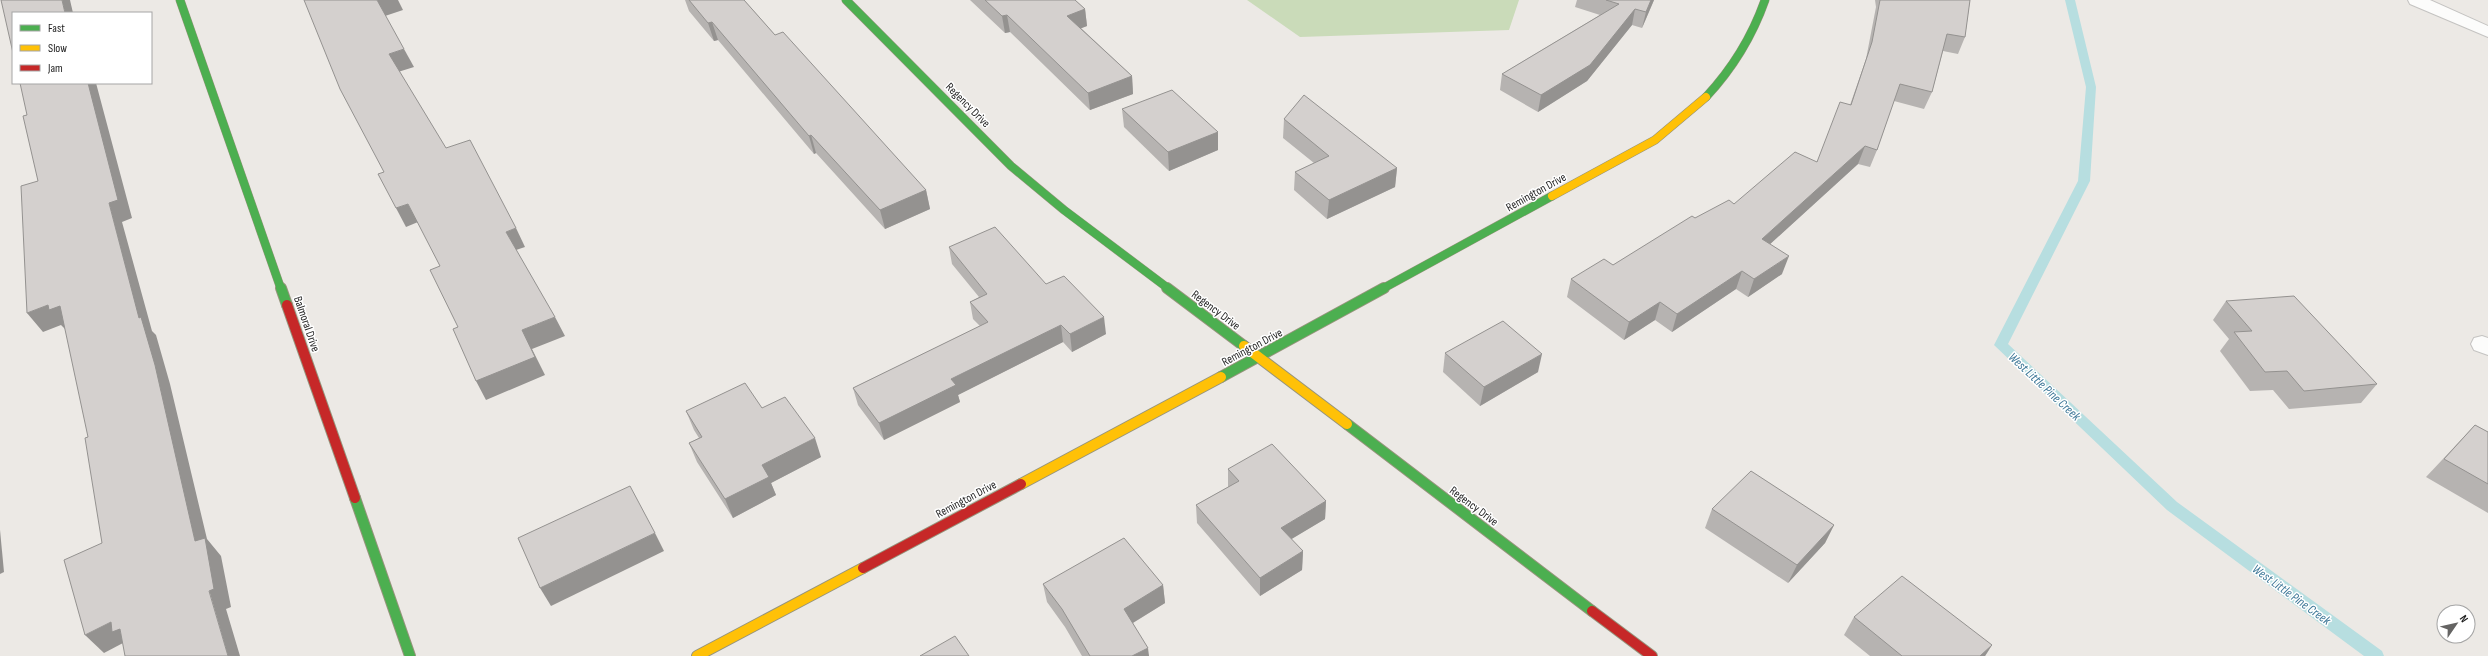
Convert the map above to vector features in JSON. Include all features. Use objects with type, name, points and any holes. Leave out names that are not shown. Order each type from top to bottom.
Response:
[{"type":"street","name":"Balmoral Drive","points":[[180,0],[410,656]]},
{"type":"street","name":"Regency Drive","points":[[846,0],[1011,166],[1064,210],[1652,656]]},
{"type":"street","name":"Remington Drive","points":[[697,656],[1258,358],[1655,140],[1689,114],[1736,64],[1752,36],[1765,0]]},
{"type":"street","points":[[2416,0],[2488,32]]},
{"type":"green space","points":[[1247,0],[1519,0],[1509,30],[1300,37]]},
{"type":"building","points":[[1,0],[62,0],[65,12],[12,12],[12,49]]},
{"type":"building","points":[[304,0],[377,0],[404,49],[389,54],[446,148],[470,140],[516,228],[506,232],[555,317],[522,330],[535,357],[476,381],[453,329],[458,327],[430,270],[440,266],[408,204],[396,208],[378,174],[384,172],[340,89]]},
{"type":"building","points":[[689,0],[744,0],[775,35],[783,32],[926,190],[880,210],[811,135],[809,136],[712,22],[708,23]]},
{"type":"building","points":[[985,0],[1075,0],[1085,9],[1067,16],[1132,76],[1088,93],[1007,15],[1002,16]]},
{"type":"building","points":[[1606,0],[1651,0],[1646,12],[1635,9],[1590,65],[1541,95],[1502,74],[1619,4]]},
{"type":"building","points":[[1880,0],[1970,0],[1965,37],[1947,34],[1932,92],[1900,84],[1877,150],[1865,146],[1762,239],[1789,256],[1754,279],[1742,271],[1677,314],[1660,302],[1629,322],[1571,279],[1604,259],[1613,265],[1692,216],[1695,218],[1729,200],[1734,204],[1795,152],[1817,162],[1840,102],[1851,105],[1872,42]]},
{"type":"building","points":[[20,84],[88,84],[118,200],[109,203],[139,318],[141,317],[155,365],[195,541],[205,538],[214,589],[209,591],[228,656],[125,656],[120,629],[112,632],[111,622],[85,635],[64,560],[102,543],[85,438],[88,437],[60,306],[49,310],[48,305],[27,313],[21,186],[38,181],[23,116],[27,115]]},
{"type":"building","points":[[1172,90],[1218,132],[1168,152],[1122,109]]},
{"type":"building","points":[[1304,95],[1397,168],[1329,200],[1295,172],[1329,156],[1284,119]]},
{"type":"building","points":[[995,227],[1046,284],[1064,276],[1104,317],[1070,334],[1061,325],[951,379],[956,385],[879,423],[853,388],[988,322],[970,302],[987,294],[949,247]]},
{"type":"building","points":[[2294,296],[2377,384],[2304,391],[2287,371],[2265,372],[2234,332],[2252,331],[2226,301]]},
{"type":"building","points":[[1503,321],[1542,354],[1484,387],[1445,353]]},
{"type":"building","points":[[745,383],[762,408],[785,397],[815,438],[762,465],[769,477],[725,499],[689,443],[702,437],[686,411]]},
{"type":"building","points":[[2475,425],[2488,432],[2488,484],[2444,459]]},
{"type":"building","points":[[1272,444],[1326,501],[1281,528],[1303,551],[1260,578],[1196,505],[1239,481],[1228,469]]},
{"type":"building","points":[[1751,471],[1834,525],[1797,565],[1712,509]]},
{"type":"building","points":[[630,486],[655,533],[540,588],[518,538]]},
{"type":"building","points":[[1124,538],[1163,585],[1124,609],[1148,648],[1132,656],[1090,656],[1062,609],[1043,584]]},
{"type":"building","points":[[1902,576],[1992,645],[1980,656],[1902,656],[1854,617]]},
{"type":"building","points":[[955,636],[969,656],[920,656]]},
{"type":"waterway","name":"West Little Pine Creek","points":[[2070,0],[2091,87],[2084,181],[2001,345],[2172,506],[2376,656]]},
{"type":"traffic: fast","points":[[180,0],[287,305]]},
{"type":"traffic: fast","points":[[846,0],[1011,166],[1064,210],[1244,346]]},
{"type":"traffic: fast","points":[[1706,97],[1734,64],[1742,52],[1755,27],[1765,0]]},
{"type":"traffic: fast","points":[[1221,377],[1552,196]]},
{"type":"traffic: fast","points":[[1347,424],[1592,611]]},
{"type":"traffic: fast","points":[[355,498],[410,656]]},
{"type":"traffic: slow","points":[[1552,196],[1655,140],[1706,97]]},
{"type":"traffic: slow","points":[[1244,346],[1347,424]]},
{"type":"traffic: slow","points":[[1021,484],[1221,377]]},
{"type":"traffic: slow","points":[[697,656],[863,568]]},
{"type":"traffic: jam","points":[[287,305],[355,498]]},
{"type":"traffic: jam","points":[[863,568],[1021,484]]},
{"type":"traffic: jam","points":[[1592,611],[1652,656]]}]
